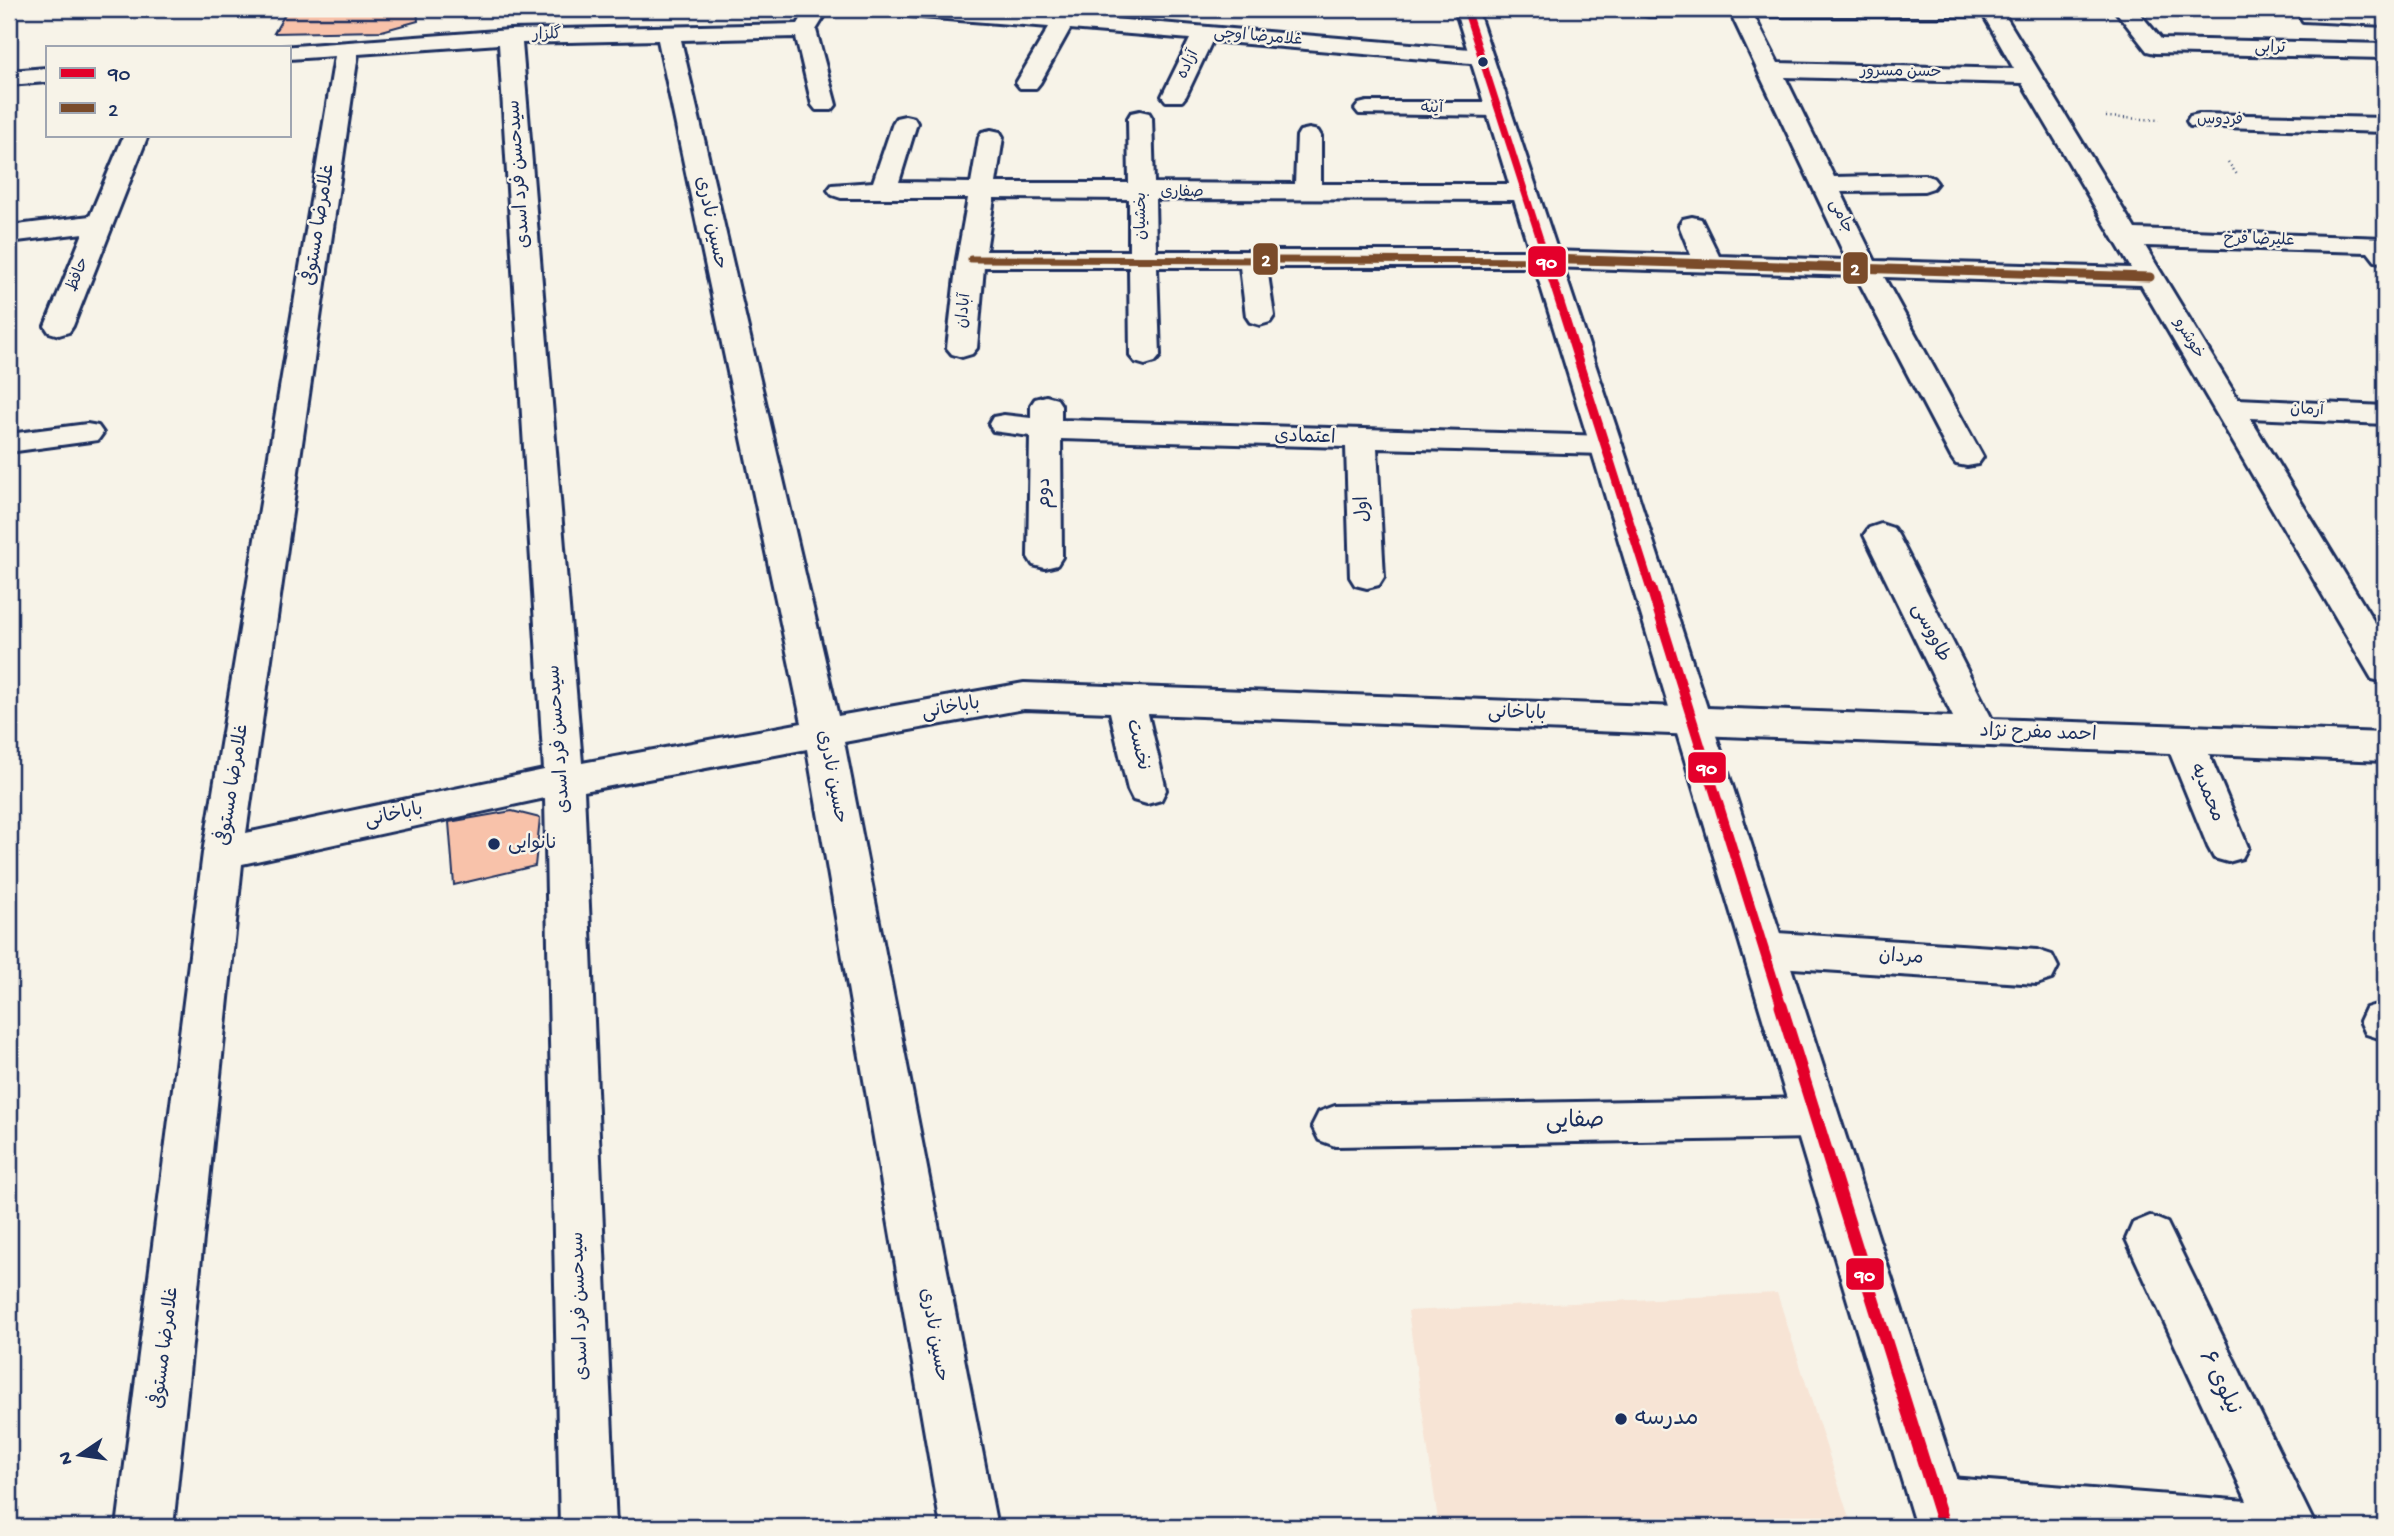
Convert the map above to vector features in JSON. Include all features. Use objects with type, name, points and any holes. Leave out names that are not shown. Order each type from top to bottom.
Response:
[{"type":"street","points":[[818,9],[805,30],[824,105]]},
{"type":"street","name":"غلامرضا اوجی","points":[[908,9],[1066,15],[1204,34],[1482,57]]},
{"type":"street","points":[[1465,9],[1547,259],[1941,1516],[2244,1527]]},
{"type":"street","points":[[1650,9],[1990,9]]},
{"type":"street","name":"جامی","points":[[1741,9],[1865,268],[1967,457]]},
{"type":"street","name":"خوشرو","points":[[1990,9],[2385,670]]},
{"type":"street","name":"ترابی","points":[[2125,9],[2155,47],[2385,51]]},
{"type":"street","points":[[1028,83],[1066,15]]},
{"type":"street","points":[[2311,16],[2385,18]]},
{"type":"street","name":"گلزار","points":[[290,52],[517,27],[668,33],[805,30]]},
{"type":"street","name":"سیدحسن فرد اسدی","points":[[517,27],[564,780],[588,1527]]},
{"type":"street","name":"حسین نادری","points":[[668,33],[823,733],[969,1527]]},
{"type":"street","name":"آزاده","points":[[1174,96],[1204,34]]},
{"type":"street","name":"غلامرضا مستوفی","points":[[145,1527],[223,853],[348,47]]},
{"type":"street","name":"حسن مسرور","points":[[1771,70],[2030,76]]},
{"type":"street","points":[[9,78],[46,75]]},
{"type":"street","name":"آینه","points":[[1367,109],[1498,109]]},
{"type":"street","name":"بخشیان","points":[[1140,118],[1145,356]]},
{"type":"street","name":"فردوس","points":[[2199,121],[2385,125]]},
{"type":"street","points":[[884,189],[905,123]]},
{"type":"street","name":"حافظ","points":[[59,326],[98,223],[136,136]]},
{"type":"street","points":[[1308,192],[1309,136]]},
{"type":"street","points":[[983,190],[991,137]]},
{"type":"street","points":[[1824,185],[1924,183]]},
{"type":"street","name":"صفاری","points":[[841,190],[1142,193],[1523,192]]},
{"type":"street","name":"آبادان","points":[[962,348],[971,259],[983,190]]},
{"type":"street","points":[[9,234],[98,223]]},
{"type":"street","points":[[1692,225],[1710,265]]},
{"type":"street","name":"علیرضا فرخ","points":[[2127,237],[2376,244],[2385,255]]},
{"type":"street","points":[[971,259],[1547,259],[2150,277]]},
{"type":"street","points":[[1253,261],[1260,316]]},
{"type":"street","name":"آرمان","points":[[2229,408],[2385,415]]},
{"type":"street","name":"اعتمادی","points":[[1004,424],[1046,416],[1361,440],[1606,446]]},
{"type":"street","name":"دوم","points":[[1045,557],[1046,416]]},
{"type":"street","points":[[9,443],[87,433]]},
{"type":"street","name":"اول","points":[[1361,440],[1367,577]]},
{"type":"street","name":"طاووسی","points":[[1881,536],[1979,731]]},
{"type":"street","name":"باباخانی","points":[[223,853],[564,780],[1024,696],[1691,720]]},
{"type":"street","name":"نخست","points":[[1126,700],[1147,790]]},
{"type":"street","name":"احمد مفرح نژاد","points":[[1691,720],[2385,747]]},
{"type":"street","name":"محمدیه","points":[[2184,739],[2228,847]]},
{"type":"street","name":"مردان","points":[[1764,949],[2038,967]]},
{"type":"street","name":"صفایی","points":[[1335,1126],[1816,1118]]},
{"type":"street","name":"نیلوی ۶","points":[[2150,1239],[2288,1527]]},
{"type":"path","name":"فردوس","points":[[2054,115],[2199,121]]},
{"type":"shaded area","name":"مدرسه","points":[[1777,1293],[1852,1527],[1439,1527],[1408,1311]]},
{"type":"building","points":[[288,9],[417,9],[418,21],[382,31],[274,33]]},
{"type":"building","name":"نانوایی","points":[[512,811],[540,818],[535,866],[454,885],[449,822]]},
{"type":"transit line","name":"90","points":[[1466,9],[1606,445],[1944,1527]]},
{"type":"transit line","name":"2","points":[[971,259],[1547,259],[2150,277]]},
{"type":"place","name":"نانوایی","points":[[494,844]]},
{"type":"place","name":"مدرسه","points":[[1621,1419]]}]
